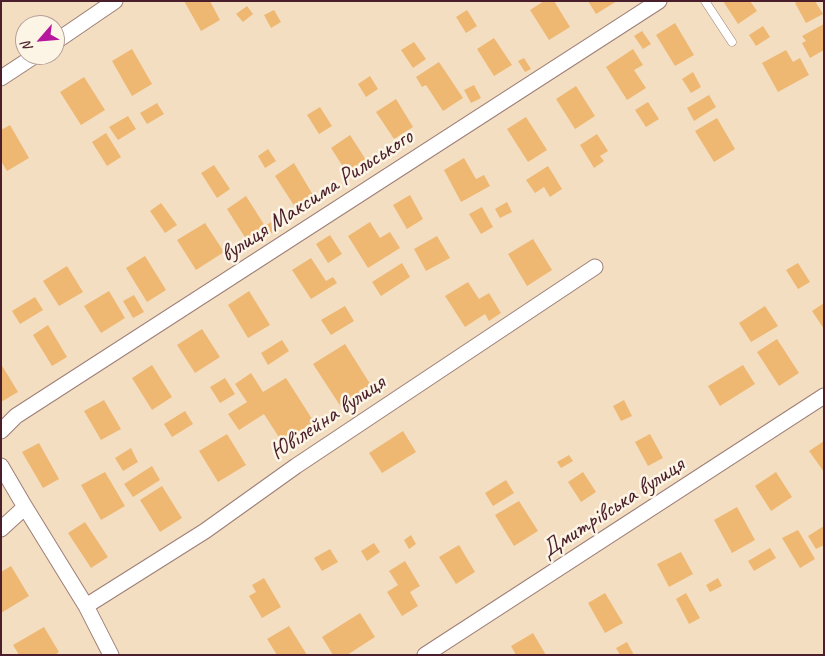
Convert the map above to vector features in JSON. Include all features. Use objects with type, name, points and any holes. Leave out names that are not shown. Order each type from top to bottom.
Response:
[{"type":"street","points":[[65,35],[115,1]]},
{"type":"street","name":"вулиця Максима Рильського","points":[[1,431],[16,416],[659,1]]},
{"type":"street","points":[[1,78],[21,65]]},
{"type":"street","name":"Ювілейна вулиця","points":[[86,606],[204,531],[296,466],[595,267]]},
{"type":"street","name":"Дмитрівська вулиця","points":[[425,655],[824,396]]},
{"type":"street","points":[[1,466],[86,606],[112,655]]},
{"type":"street","points":[[1,529],[25,507]]},
{"type":"lane","points":[[705,1],[732,42]]},
{"type":"building","points":[[184,1],[210,1],[220,20],[201,31]]},
{"type":"building","points":[[544,1],[554,1],[570,27],[549,40],[530,10]]},
{"type":"building","points":[[588,1],[617,1],[596,14]]},
{"type":"building","points":[[723,1],[750,1],[757,11],[738,24]]},
{"type":"building","points":[[798,1],[815,1],[823,14],[806,23],[795,3]]},
{"type":"building","points":[[247,6],[253,14],[243,22],[236,14]]},
{"type":"building","points":[[274,10],[281,22],[271,28],[264,15]]},
{"type":"building","points":[[467,10],[477,26],[466,33],[456,17]]},
{"type":"building","points":[[675,23],[694,55],[675,66],[656,35]]},
{"type":"building","points":[[824,24],[824,50],[810,58],[802,43],[806,41],[802,36]]},
{"type":"building","points":[[763,26],[770,37],[756,46],[749,35]]},
{"type":"building","points":[[642,31],[651,44],[643,49],[634,36]]},
{"type":"building","points":[[494,38],[512,65],[494,76],[477,49]]},
{"type":"building","points":[[414,42],[426,59],[413,68],[401,50]]},
{"type":"building","points":[[132,49],[152,84],[132,96],[112,61]]},
{"type":"building","points":[[633,49],[643,65],[634,70],[646,88],[627,100],[606,67]]},
{"type":"building","points":[[786,50],[793,62],[800,58],[809,75],[778,92],[762,63]]},
{"type":"building","points":[[524,58],[531,69],[525,72],[518,61]]},
{"type":"building","points":[[439,62],[463,98],[443,111],[426,85],[422,87],[416,77]]},
{"type":"building","points":[[693,72],[701,87],[691,93],[682,79]]},
{"type":"building","points":[[370,76],[378,89],[366,97],[358,84]]},
{"type":"building","points":[[84,77],[105,110],[81,125],[60,92]]},
{"type":"building","points":[[474,85],[481,98],[471,103],[464,90]]},
{"type":"building","points":[[576,86],[595,116],[575,129],[556,99]]},
{"type":"building","points":[[709,95],[716,107],[694,121],[687,108]]},
{"type":"building","points":[[396,99],[413,127],[394,139],[376,112]]},
{"type":"building","points":[[648,102],[659,119],[646,127],[635,110]]},
{"type":"building","points":[[157,103],[164,114],[147,124],[140,113]]},
{"type":"building","points":[[320,107],[332,126],[319,134],[307,115]]},
{"type":"building","points":[[128,116],[136,129],[118,140],[109,127]]},
{"type":"building","points":[[526,117],[547,150],[528,162],[507,129]]},
{"type":"building","points":[[717,118],[735,149],[714,162],[695,131]]},
{"type":"building","points":[[10,125],[29,158],[7,171],[1,161],[1,130]]},
{"type":"building","points":[[106,133],[121,157],[107,166],[92,142]]},
{"type":"building","points":[[597,134],[608,151],[600,156],[604,161],[594,168],[580,145]]},
{"type":"building","points":[[350,135],[366,160],[347,173],[331,148]]},
{"type":"building","points":[[268,149],[276,161],[265,168],[258,156]]},
{"type":"building","points":[[464,158],[476,179],[484,175],[490,186],[461,202],[444,170]]},
{"type":"building","points":[[294,163],[313,195],[295,207],[275,176]]},
{"type":"building","points":[[214,165],[230,189],[217,198],[201,173]]},
{"type":"building","points":[[548,166],[562,189],[550,197],[544,187],[535,193],[526,180]]},
{"type":"building","points":[[410,195],[423,219],[407,229],[393,205]]},
{"type":"building","points":[[246,196],[265,226],[273,221],[278,229],[251,247],[227,209]]},
{"type":"building","points":[[507,202],[512,212],[500,218],[495,209]]},
{"type":"building","points":[[161,203],[177,225],[165,233],[150,211]]},
{"type":"building","points":[[482,207],[493,227],[481,234],[469,214]]},
{"type":"building","points":[[370,222],[380,238],[390,232],[400,248],[368,268],[348,236]]},
{"type":"building","points":[[205,223],[224,252],[196,270],[177,240]]},
{"type":"building","points":[[330,235],[342,254],[328,263],[316,244]]},
{"type":"building","points":[[437,236],[450,258],[426,271],[414,249]]},
{"type":"building","points":[[533,239],[552,270],[527,286],[508,254]]},
{"type":"building","points":[[145,256],[166,290],[147,302],[126,268]]},
{"type":"building","points":[[311,258],[326,281],[333,277],[337,283],[311,299],[292,270]]},
{"type":"building","points":[[402,263],[410,277],[381,296],[372,282]]},
{"type":"building","points":[[798,263],[810,282],[798,289],[786,270]]},
{"type":"building","points":[[67,266],[83,292],[59,306],[43,281]]},
{"type":"building","points":[[468,282],[479,299],[489,293],[501,313],[489,321],[485,314],[465,327],[445,296]]},
{"type":"building","points":[[109,291],[125,318],[101,333],[84,306]]},
{"type":"building","points":[[249,291],[270,325],[248,338],[228,305]]},
{"type":"building","points":[[134,295],[144,312],[133,318],[123,301]]},
{"type":"building","points":[[35,297],[43,310],[20,324],[12,311]]},
{"type":"building","points":[[824,303],[824,329],[812,311]]},
{"type":"building","points":[[345,306],[354,321],[331,335],[321,320]]},
{"type":"building","points":[[765,306],[778,326],[751,342],[739,323]]},
{"type":"building","points":[[48,325],[67,357],[52,366],[33,335]]},
{"type":"building","points":[[202,329],[220,357],[195,373],[177,345]]},
{"type":"building","points":[[777,339],[799,373],[779,386],[757,352]]},
{"type":"building","points":[[282,340],[289,351],[268,365],[261,353]]},
{"type":"building","points":[[345,344],[372,387],[341,407],[313,364]]},
{"type":"building","points":[[1,364],[18,392],[1,402]]},
{"type":"building","points":[[152,365],[172,397],[152,410],[132,378]]},
{"type":"building","points":[[743,365],[755,384],[720,406],[708,386]]},
{"type":"building","points":[[251,373],[263,392],[286,378],[314,422],[282,442],[264,414],[239,430],[228,414],[247,402],[235,384]]},
{"type":"building","points":[[225,378],[235,394],[220,403],[210,387]]},
{"type":"building","points":[[104,400],[121,429],[101,440],[84,411]]},
{"type":"building","points":[[624,400],[632,416],[621,421],[613,406]]},
{"type":"building","points":[[185,411],[193,424],[172,437],[164,424]]},
{"type":"building","points":[[403,431],[416,452],[382,473],[369,453]]},
{"type":"building","points":[[227,434],[246,465],[218,482],[199,451]]},
{"type":"building","points":[[650,434],[663,458],[648,466],[635,442]]},
{"type":"building","points":[[824,441],[824,472],[809,451]]},
{"type":"building","points":[[39,443],[59,479],[43,488],[22,452]]},
{"type":"building","points":[[131,448],[138,462],[123,471],[115,458]]},
{"type":"building","points":[[569,455],[573,461],[561,468],[557,462]]},
{"type":"building","points":[[152,466],[160,480],[133,497],[124,484]]},
{"type":"building","points":[[105,472],[125,506],[101,520],[81,485]]},
{"type":"building","points":[[583,472],[596,492],[581,502],[568,482]]},
{"type":"building","points":[[776,472],[792,497],[771,511],[755,486]]},
{"type":"building","points":[[506,480],[514,493],[493,506],[485,493]]},
{"type":"building","points":[[162,486],[182,518],[160,532],[140,500]]},
{"type":"building","points":[[519,501],[538,531],[514,546],[495,515]]},
{"type":"building","points":[[737,507],[755,540],[732,553],[714,520]]},
{"type":"building","points":[[85,522],[108,557],[91,568],[68,533]]},
{"type":"building","points":[[824,526],[824,545],[816,549],[808,536]]},
{"type":"building","points":[[798,530],[815,559],[800,568],[782,538]]},
{"type":"building","points":[[411,535],[416,544],[409,549],[404,540]]},
{"type":"building","points":[[374,543],[380,552],[367,561],[361,551]]},
{"type":"building","points":[[459,545],[475,572],[456,584],[439,557]]},
{"type":"building","points":[[770,548],[776,558],[754,571],[748,561]]},
{"type":"building","points":[[330,549],[338,562],[322,571],[314,558]]},
{"type":"building","points":[[681,552],[693,574],[669,587],[657,564]]},
{"type":"building","points":[[405,561],[420,586],[410,592],[418,606],[402,616],[387,592],[398,585],[389,571]]},
{"type":"building","points":[[11,566],[29,596],[1,613],[1,572]]},
{"type":"building","points":[[264,578],[281,607],[262,618],[249,596],[256,592],[252,585]]},
{"type":"building","points":[[718,578],[722,586],[710,592],[706,585]]},
{"type":"building","points":[[605,593],[623,623],[605,633],[588,603]]},
{"type":"building","points":[[686,593],[700,618],[689,624],[676,599]]},
{"type":"building","points":[[360,613],[375,637],[347,655],[333,655],[322,637]]},
{"type":"building","points":[[289,626],[307,655],[277,655],[267,639]]},
{"type":"building","points":[[44,627],[59,652],[55,655],[19,655],[13,645]]},
{"type":"building","points":[[533,633],[546,655],[516,655],[511,646]]},
{"type":"building","points":[[627,642],[634,655],[620,655],[616,648]]}]
